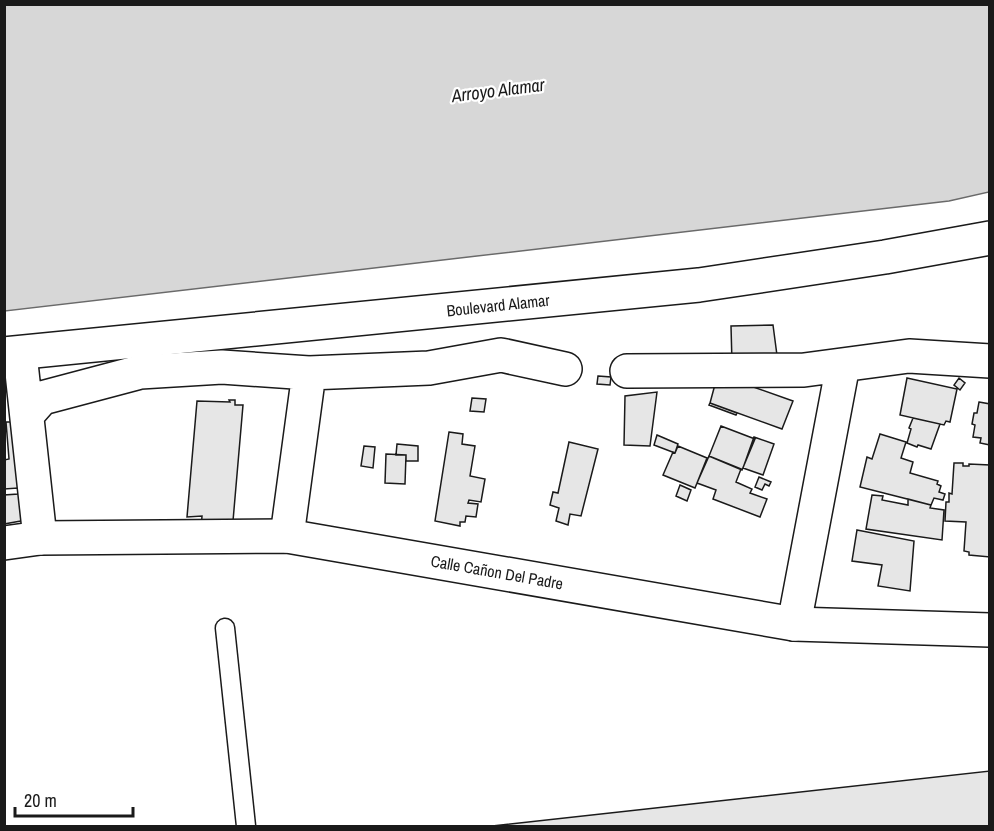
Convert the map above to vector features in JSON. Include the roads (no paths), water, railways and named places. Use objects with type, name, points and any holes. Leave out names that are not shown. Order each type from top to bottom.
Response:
[{"type":"main road","name":"Boulevard Alamar","points":[[12,354],[699,285],[885,257],[990,238]]},
{"type":"main road","points":[[12,354],[27,415],[40,538]]},
{"type":"main road","points":[[27,415],[42,398],[140,372],[222,367],[309,373],[429,368],[501,355],[565,369]]},
{"type":"main road","points":[[627,371],[804,370],[909,356],[990,361]]},
{"type":"main road","points":[[794,624],[843,365]]},
{"type":"main road","points":[[287,536],[309,373]]},
{"type":"main road","name":"Calle Cañon Del Padre","points":[[4,543],[40,538],[287,536],[794,624],[990,630]]},
{"type":"lane","points":[[225,628],[246,826]]},
{"type":"water","name":"Arroyo Alamar","points":[[4,5],[989,5],[989,192],[949,201],[5,311]]}]
